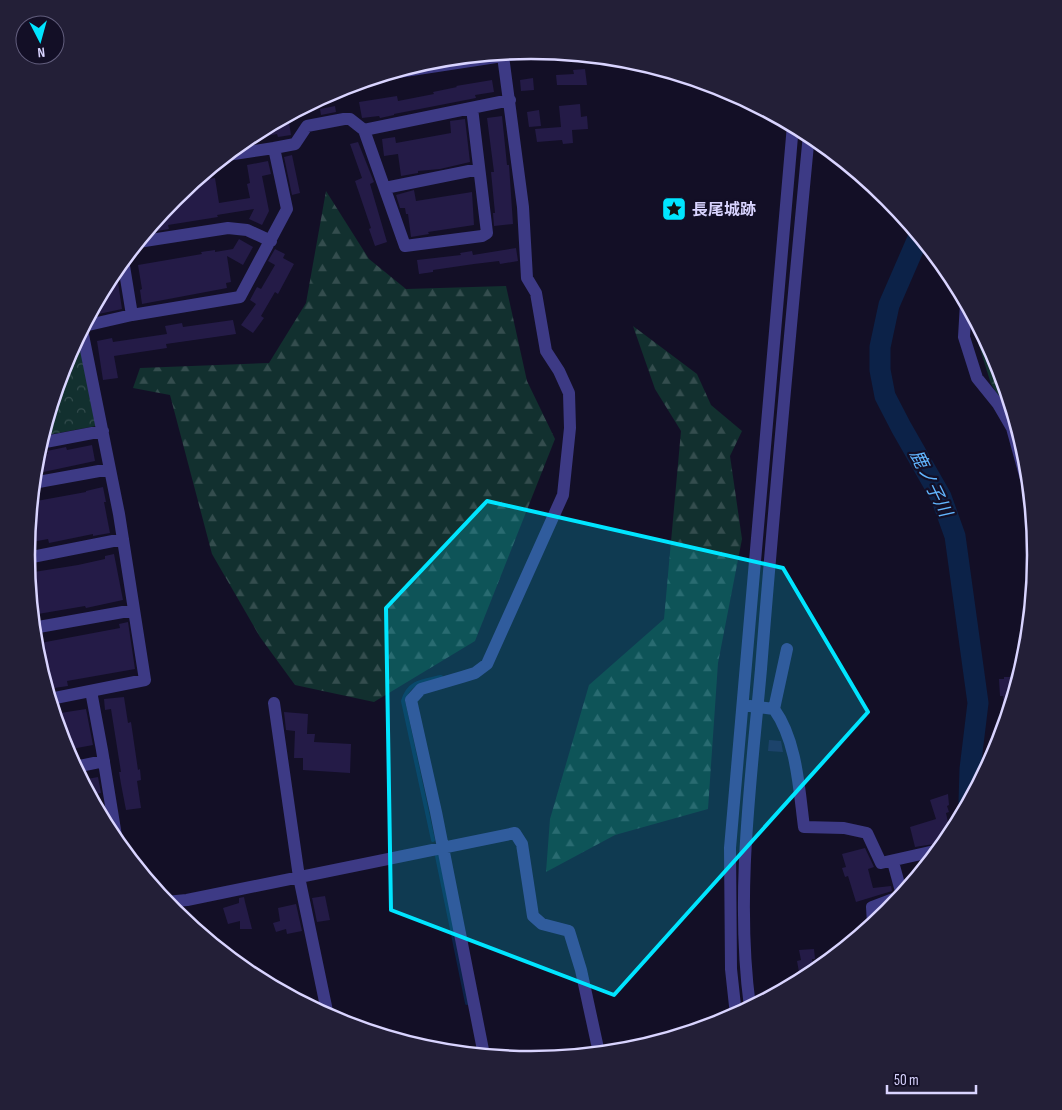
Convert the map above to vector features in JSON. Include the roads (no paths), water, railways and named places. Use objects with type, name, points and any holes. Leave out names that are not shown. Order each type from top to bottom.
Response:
[{"type":"street","points":[[483,1049],[436,812],[411,700],[421,689],[462,677],[475,672],[487,664],[563,496],[570,428],[569,393],[560,371],[546,351],[536,294],[527,278],[523,207],[504,60]]},
{"type":"street","points":[[364,130],[510,100]]},
{"type":"street","points":[[242,152],[295,144],[306,126],[350,119],[364,130],[405,246],[482,236],[487,233],[472,108]]},
{"type":"street","points":[[735,1007],[731,969],[730,848],[792,134]]},
{"type":"street","points":[[750,1000],[744,896],[746,842],[808,144]]},
{"type":"street","points":[[92,324],[132,315],[240,297],[287,209],[274,148]]},
{"type":"street","points":[[385,188],[479,169]]},
{"type":"street","points":[[147,241],[228,228],[247,230],[271,241]]},
{"type":"street","points":[[125,271],[132,315]]},
{"type":"street","points":[[965,315],[964,337],[977,378],[998,404],[1009,422]]},
{"type":"street","points":[[56,698],[146,680],[123,539],[84,340]]},
{"type":"street","points":[[49,441],[103,431]]},
{"type":"street","points":[[41,482],[110,469]]},
{"type":"street","points":[[35,556],[123,539]]},
{"type":"street","points":[[40,627],[134,610]]},
{"type":"street","points":[[787,649],[774,709],[781,719],[796,766],[804,827],[844,828],[867,833],[881,864],[928,853]]},
{"type":"street","points":[[91,691],[114,823]]},
{"type":"street","points":[[274,703],[299,877],[326,1006]]},
{"type":"street","points":[[743,705],[774,709]]},
{"type":"street","points":[[82,766],[104,761]]},
{"type":"street","points":[[175,901],[515,833],[522,844],[533,916],[542,924],[569,931],[581,970],[598,1047]]},
{"type":"street","points":[[893,862],[900,887]]},
{"type":"street","points":[[872,915],[872,907],[886,901]]},
{"type":"waterway","name":"鹿ノ子川","points":[[916,242],[889,305],[880,347],[880,370],[885,396],[941,497],[955,536],[978,703],[969,787]]},
{"type":"waterway","points":[[433,840],[403,701],[409,689],[413,686],[423,681],[441,677]]},
{"type":"waterway","points":[[437,856],[467,1003]]},
{"type":"place","name":"長尾城跡","points":[[674,209]]}]
